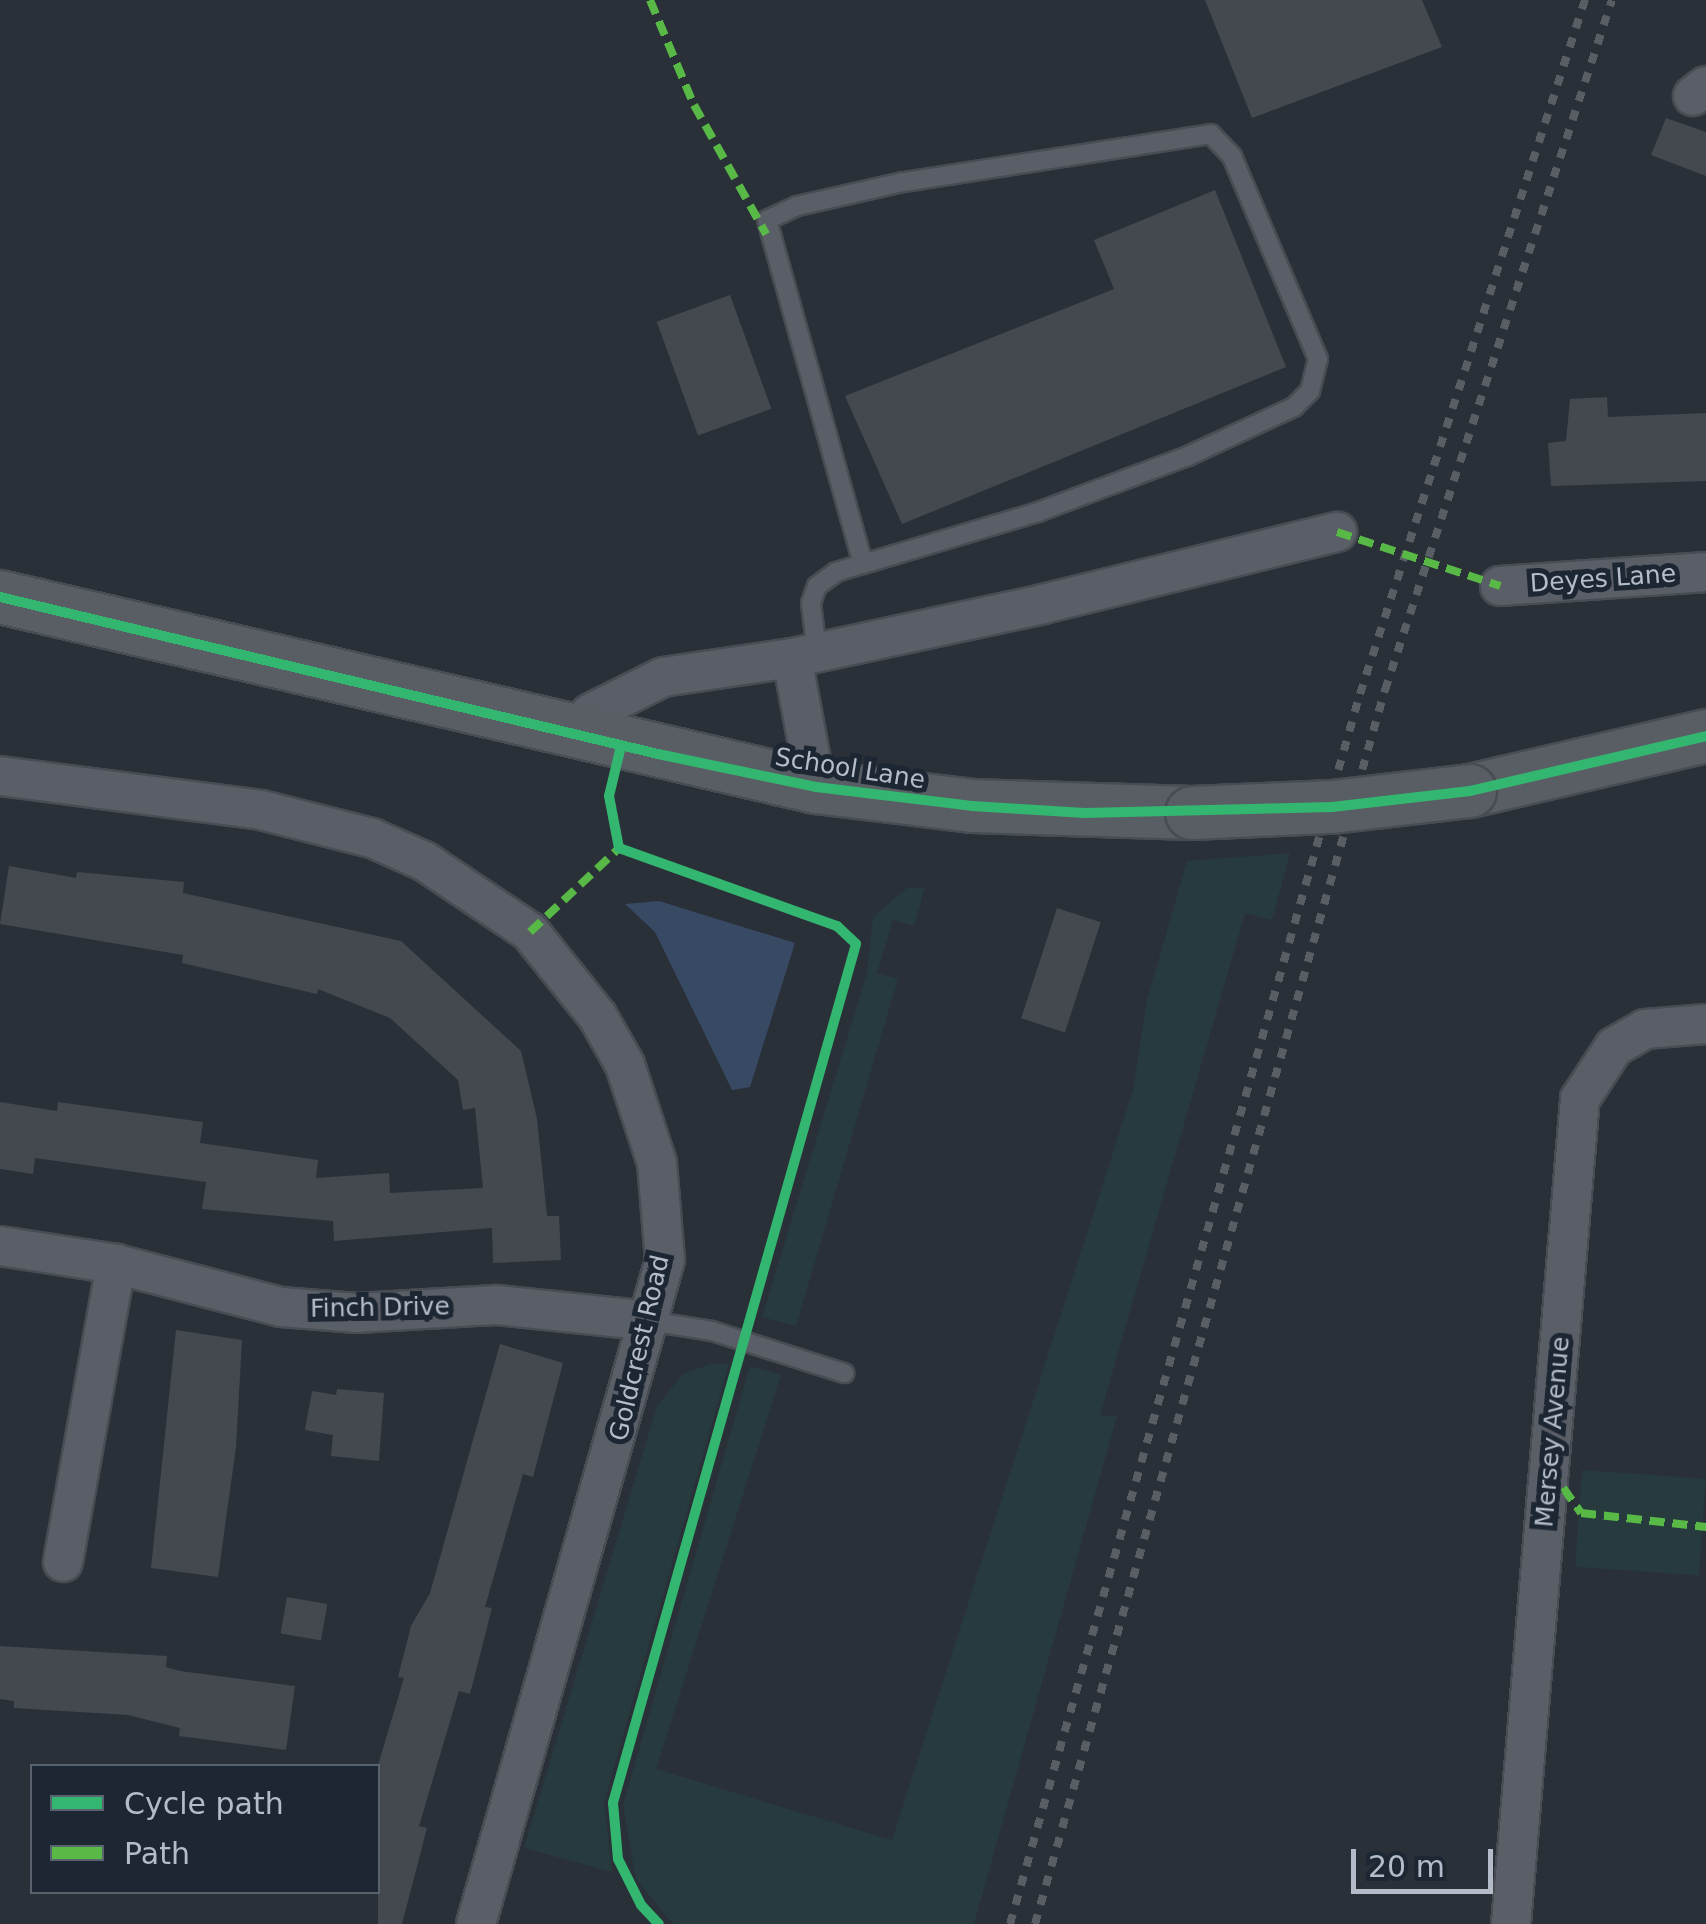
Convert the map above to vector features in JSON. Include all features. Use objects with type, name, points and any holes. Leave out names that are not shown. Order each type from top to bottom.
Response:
[{"type":"street","points":[[569,733],[592,712],[663,677],[805,655],[1337,532]]},
{"type":"street","name":"Deyes Lane","points":[[1500,586],[1706,572]]},
{"type":"street","name":"School Lane","points":[[0,597],[569,733],[816,787],[972,806],[1192,813],[1332,807],[1470,791],[1706,736]]},
{"type":"street","points":[[805,655],[816,787]]},
{"type":"street","name":"Goldcrest Road","points":[[0,776],[318,821],[424,861],[530,932],[598,1017],[645,1116],[664,1244],[649,1321],[476,1924]]},
{"type":"street","name":"Mersey Avenue","points":[[1511,1924],[1580,1099],[1614,1047],[1645,1029],[1706,1024]]},
{"type":"street","name":"Finch Drive","points":[[0,1246],[116,1264],[281,1307],[357,1313],[496,1305],[649,1321]]},
{"type":"street","points":[[63,1562],[116,1264]]},
{"type":"lane","points":[[805,655],[816,586],[863,564],[1038,512],[1188,456],[1294,407],[1310,391],[1318,359],[1232,156],[1211,134],[903,182],[796,206],[767,220],[766,234],[863,564]]},
{"type":"lane","points":[[649,1321],[712,1331],[844,1372]]},
{"type":"green space","points":[[1290,853],[1272,920],[1245,913],[1100,1415],[1117,1416],[974,1924],[673,1924],[636,1879],[623,1805],[750,1366],[781,1375],[656,1769],[892,1840],[1133,1090],[1147,1000],[1187,861]]},
{"type":"green space","points":[[925,887],[914,926],[893,920],[877,973],[898,979],[796,1326],[762,1317],[867,973],[873,917],[907,888]]},
{"type":"green space","points":[[710,1364],[729,1364],[604,1802],[612,1872],[524,1848],[657,1406],[683,1374]]},
{"type":"green space","points":[[1582,1470],[1706,1479],[1699,1575],[1575,1567]]},
{"type":"water","points":[[659,901],[795,943],[750,1087],[732,1090],[655,932],[625,904]]},
{"type":"building","points":[[1205,0],[1422,0],[1442,47],[1252,118]]},
{"type":"building","points":[[1666,118],[1706,132],[1706,176],[1651,155]]},
{"type":"building","points":[[1215,190],[1286,367],[902,524],[845,396],[1114,289],[1094,240]]},
{"type":"building","points":[[730,295],[771,409],[698,435],[657,322]]},
{"type":"building","points":[[1607,397],[1608,417],[1706,413],[1706,481],[1551,486],[1548,443],[1566,441],[1570,399]]},
{"type":"building","points":[[9,866],[76,878],[77,872],[184,882],[183,893],[401,941],[521,1051],[537,1119],[547,1216],[559,1216],[561,1260],[493,1263],[492,1228],[334,1241],[333,1221],[202,1209],[206,1182],[35,1158],[33,1174],[0,1169],[0,1102],[57,1111],[58,1102],[203,1122],[200,1143],[318,1160],[316,1178],[389,1173],[390,1193],[483,1188],[475,1108],[463,1110],[458,1080],[390,1018],[318,989],[317,994],[182,963],[183,955],[0,924]]},
{"type":"building","points":[[1057,908],[1101,922],[1065,1033],[1021,1018]]},
{"type":"building","points":[[176,1330],[242,1340],[236,1447],[218,1577],[151,1568]]},
{"type":"building","points":[[500,1344],[563,1363],[533,1477],[523,1474],[485,1607],[492,1608],[470,1694],[459,1691],[419,1826],[427,1828],[402,1924],[378,1924],[378,1764],[404,1678],[398,1677],[411,1626],[430,1593]]},
{"type":"building","points":[[337,1389],[384,1393],[379,1461],[331,1456],[333,1435],[305,1430],[312,1391],[336,1395]]},
{"type":"building","points":[[287,1597],[327,1604],[321,1641],[281,1633]]},
{"type":"building","points":[[0,1646],[167,1656],[166,1667],[180,1671],[295,1686],[286,1750],[179,1736],[180,1728],[128,1715],[14,1708],[14,1701],[0,1699]]},
{"type":"railway","points":[[1010,1924],[1360,694],[1585,0]]},
{"type":"railway","points":[[1035,1924],[1385,690],[1612,0]]},
{"type":"marked path","points":[[650,0],[694,105],[766,234]]},
{"type":"marked path","points":[[1337,532],[1500,586]]},
{"type":"marked path","points":[[530,932],[619,848]]},
{"type":"marked path","points":[[1550,1469],[1581,1513],[1706,1527]]},
{"type":"cycle path","points":[[0,597],[658,754],[816,787],[972,806],[1085,813],[1332,807],[1470,791],[1706,736]]},
{"type":"cycle path","points":[[621,746],[609,796],[619,848],[837,926],[856,944],[613,1803],[618,1859],[641,1905],[659,1924]]}]
